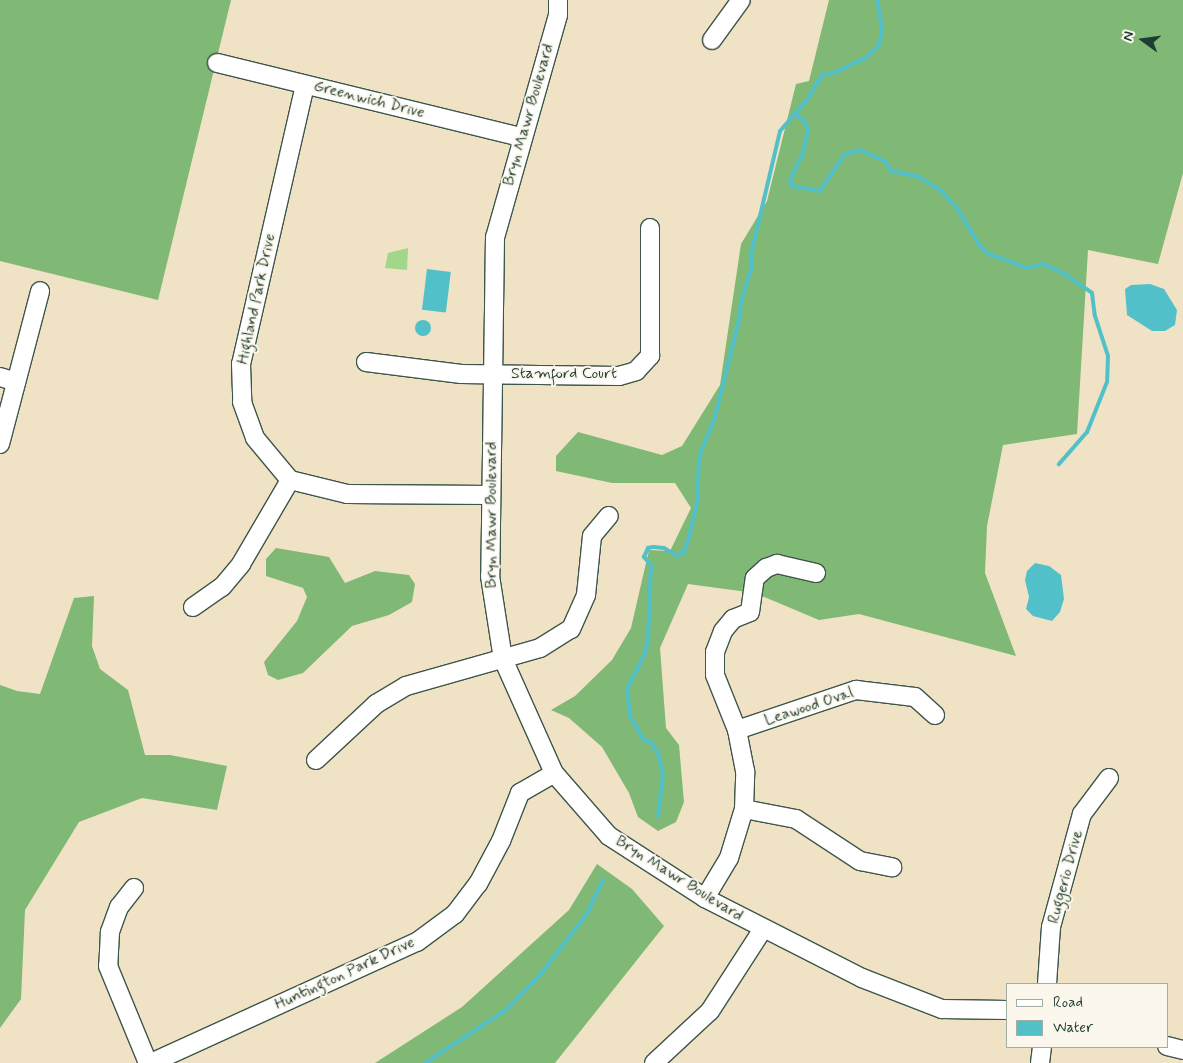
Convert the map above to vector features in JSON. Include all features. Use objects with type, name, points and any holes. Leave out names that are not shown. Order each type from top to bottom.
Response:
[{"type":"street","name":"Bryn Mawr Boulevard","points":[[558,0],[558,14],[521,137],[495,237],[490,576],[503,659],[554,773],[609,836],[705,898],[862,978],[942,1009],[1006,1010]]},
{"type":"street","points":[[712,40],[741,0]]},
{"type":"street","name":"Greenwich Drive","points":[[217,64],[521,137]]},
{"type":"street","name":"Highland Park Drive","points":[[290,480],[255,438],[242,402],[241,364],[305,85]]},
{"type":"street","name":"Stamford Court","points":[[366,362],[461,374],[619,376],[636,371],[650,356],[650,228]]},
{"type":"street","points":[[0,444],[8,379],[40,291]]},
{"type":"street","points":[[193,607],[222,587],[241,564],[290,480],[346,494],[491,495]]},
{"type":"street","points":[[316,760],[376,704],[406,686],[540,648],[571,629],[586,596],[592,536],[609,516]]},
{"type":"street","points":[[705,898],[729,858],[744,809],[745,771],[737,730],[715,675],[714,652],[723,631],[733,619],[750,612],[756,578],[766,568],[777,564],[816,573]]},
{"type":"street","name":"Leawood Oval","points":[[737,730],[856,690],[916,697],[935,715]]},
{"type":"street","name":"Huntington Park Drive","points":[[150,1063],[417,942],[455,914],[478,884],[501,841],[520,793],[554,773]]},
{"type":"street","name":"Ruggerio Drive","points":[[1047,983],[1051,927],[1082,814],[1109,778]]},
{"type":"street","points":[[744,809],[796,819],[860,861],[892,866]]},
{"type":"street","points":[[134,888],[119,907],[110,932],[108,966],[150,1063]]},
{"type":"street","points":[[654,1063],[710,1011],[763,929]]},
{"type":"street","points":[[1168,1046],[1183,1050]]},
{"type":"street","points":[[1040,1063],[1042,1048]]},
{"type":"green space","points":[[0,0],[231,0],[158,300],[0,261]]},
{"type":"green space","points":[[829,0],[1183,0],[1183,173],[1158,264],[1088,250],[1077,434],[1003,445],[987,526],[985,573],[1016,656],[859,614],[819,620],[755,593],[688,584],[660,648],[666,728],[679,745],[684,802],[676,822],[658,831],[638,817],[629,793],[602,747],[569,718],[551,710],[575,696],[612,660],[631,628],[649,550],[670,551],[691,508],[675,483],[612,483],[556,471],[556,456],[578,432],[662,455],[682,446],[720,385],[741,244],[767,201],[796,84],[809,81]]},
{"type":"green space","points":[[408,248],[407,270],[385,268],[388,253]]},
{"type":"green space","points":[[276,548],[329,557],[345,583],[375,571],[409,575],[415,584],[412,602],[389,615],[352,626],[303,673],[278,680],[268,675],[264,662],[297,621],[307,597],[303,588],[266,576],[266,559]]},
{"type":"green space","points":[[94,596],[92,646],[100,669],[128,690],[145,755],[170,755],[227,766],[217,810],[142,798],[79,822],[25,910],[21,999],[0,1028],[0,685],[17,691],[40,694],[74,598]]},
{"type":"green space","points":[[597,864],[632,889],[664,926],[555,1063],[375,1063],[462,1007],[569,910]]},
{"type":"water","points":[[427,269],[451,272],[446,313],[422,310]]},
{"type":"water","points":[[1150,284],[1164,289],[1177,310],[1175,325],[1165,331],[1152,331],[1127,315],[1125,289],[1131,285]]},
{"type":"water","points":[[423,320],[429,322],[431,328],[429,334],[423,336],[417,334],[415,328],[417,322]]},
{"type":"water","points":[[1035,563],[1049,566],[1061,575],[1064,599],[1060,612],[1052,621],[1033,616],[1026,609],[1029,597],[1025,580],[1027,571]]},
{"type":"waterway","points":[[658,816],[663,774],[658,754],[652,743],[643,739],[630,716],[627,689],[645,653],[648,637],[651,565],[644,557],[648,548],[653,547],[664,548],[675,555],[683,554],[688,541],[697,503],[699,457],[715,417],[739,319],[741,302],[751,270],[751,254],[780,131],[807,100],[822,75],[836,72],[867,57],[879,45],[882,30],[877,0]]},
{"type":"waterway","points":[[794,114],[803,119],[808,130],[802,155],[790,180],[792,186],[820,191],[844,155],[860,150],[885,161],[891,171],[917,176],[940,190],[957,208],[980,246],[989,254],[1027,268],[1043,264],[1065,274],[1092,293],[1095,316],[1108,356],[1107,382],[1087,432],[1059,464]]},
{"type":"waterway","points":[[425,1063],[506,1010],[540,975],[586,915],[603,880]]}]
